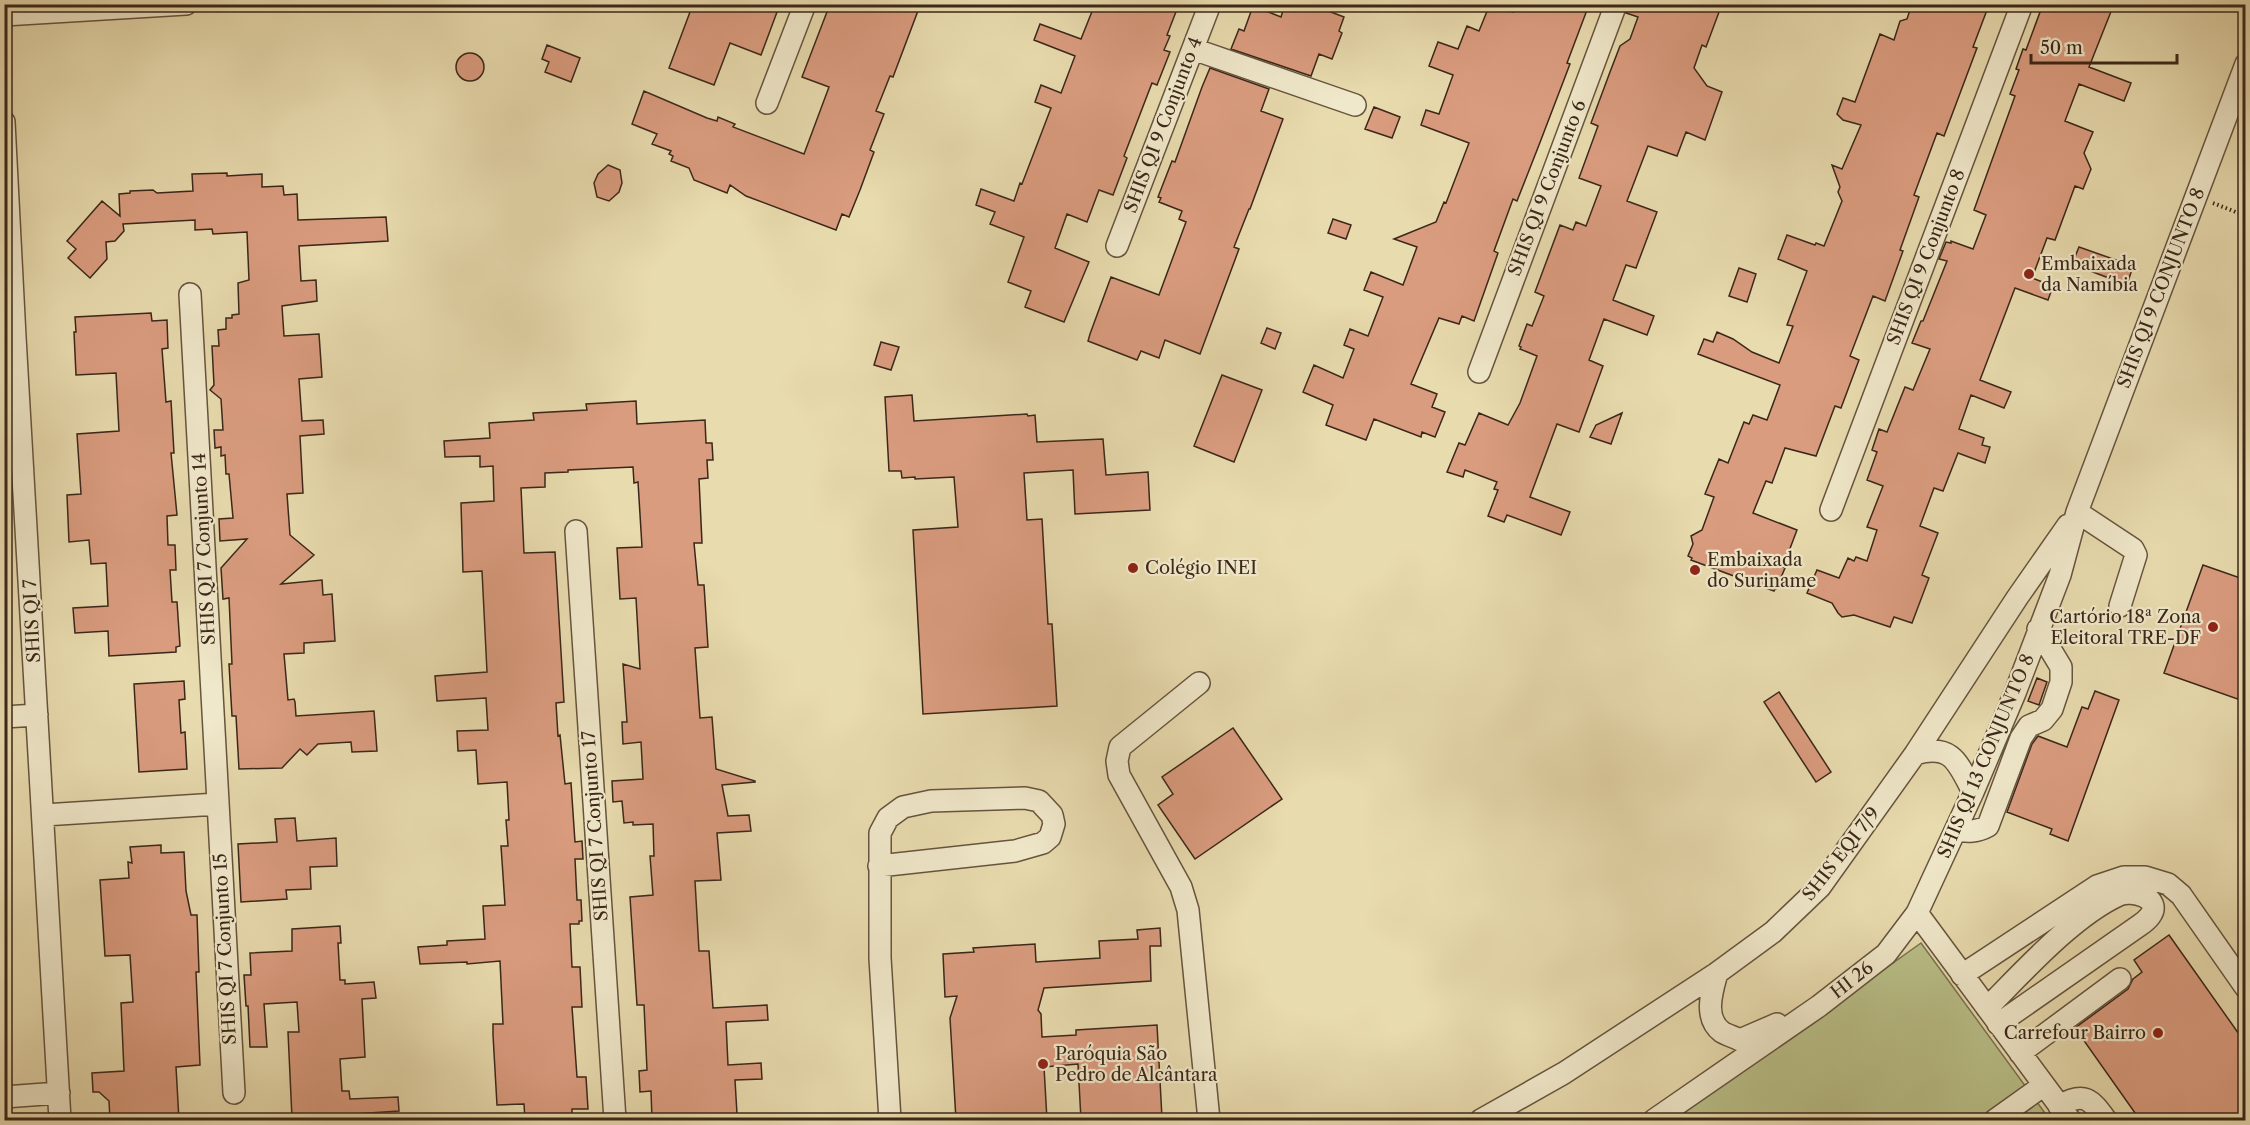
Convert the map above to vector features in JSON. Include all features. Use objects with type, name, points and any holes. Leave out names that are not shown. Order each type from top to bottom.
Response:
[{"type":"street","points":[[4,15],[186,4]]},
{"type":"street","points":[[767,103],[805,4]]},
{"type":"street","name":"SHIS QI 9 Conjunto 4","points":[[1117,246],[1210,4]]},
{"type":"street","name":"SHIS QI 9 Conjunto 6","points":[[1479,372],[1616,4]]},
{"type":"street","name":"SHIS QI 9 Conjunto 8","points":[[1832,510],[2022,4]]},
{"type":"street","points":[[1193,49],[1355,105]]},
{"type":"street","name":"SHIS QI 9 CONJUNTO 8","points":[[2077,512],[2246,64]]},
{"type":"street","name":"SHIS QI 7","points":[[4,122],[10,338],[44,815],[60,1120]]},
{"type":"street","name":"SHIS QI 7 Conjunto 14","points":[[190,294],[217,804]]},
{"type":"street","points":[[2077,512],[2133,549],[2136,555],[2120,606]]},
{"type":"street","name":"SHIS QI 13 CONJUNTO 8","points":[[1886,954],[1917,913],[1973,792],[2015,693],[2060,575],[2077,512]]},
{"type":"street","name":"SHIS EQI 7/9","points":[[1481,1120],[1564,1073],[1717,973],[1773,932],[1820,887],[1915,754],[2017,598],[2077,512]]},
{"type":"street","name":"SHIS QI 7 Conjunto 17","points":[[576,531],[615,1120]]},
{"type":"street","points":[[1956,830],[1980,831],[1988,826],[2021,738],[2029,726],[2043,720],[2052,709],[2061,682],[2061,668],[2038,629]]},
{"type":"street","points":[[1199,683],[1120,747],[1117,761],[1119,775],[1181,887],[1188,910],[1209,1120]]},
{"type":"street","points":[[4,717],[37,715]]},
{"type":"street","points":[[1915,754],[1930,750],[1950,755],[1959,764],[1973,792]]},
{"type":"street","points":[[879,866],[1015,851],[1043,843],[1050,837],[1054,824],[1052,815],[1039,801],[1026,798],[931,801],[903,807],[888,818],[880,833],[879,866],[882,1007],[890,1120]]},
{"type":"street","points":[[44,815],[217,804]]},
{"type":"street","name":"SHIS QI 7 Conjunto 15","points":[[217,804],[234,1093]]},
{"type":"street","points":[[1962,975],[2097,886],[2124,877],[2145,877],[2168,884],[2181,896],[2246,988]]},
{"type":"street","points":[[2132,892],[2141,894],[2151,903],[2153,909],[2150,916],[2140,925],[1992,1016],[2046,950],[2079,921],[2120,894],[2132,892]]},
{"type":"street","points":[[1917,913],[2065,1113],[2072,1098],[2081,1098],[2094,1104],[2106,1120]]},
{"type":"street","name":"HI 26","points":[[1819,1006],[1886,954]]},
{"type":"street","points":[[1717,973],[1710,999],[1713,1017],[1721,1031],[1740,1040],[1819,1006]]},
{"type":"street","points":[[2020,1053],[2120,979]]},
{"type":"street","points":[[1654,1120],[1819,1006]]},
{"type":"street","points":[[1995,1120],[2020,1113],[2044,1085]]},
{"type":"street","points":[[4,1097],[59,1094]]},
{"type":"path","points":[[2195,197],[2246,216]]},
{"type":"green space","points":[[1921,943],[2050,1120],[1673,1120]]},
{"type":"building","points":[[693,4],[780,4],[761,55],[730,43],[714,85],[669,68]]},
{"type":"building","points":[[830,4],[911,4],[919,8],[893,77],[890,76],[876,111],[884,114],[870,150],[874,152],[860,190],[849,217],[842,214],[836,230],[746,196],[730,185],[727,193],[694,180],[689,168],[671,161],[673,156],[669,154],[671,151],[652,144],[657,134],[632,124],[644,91],[707,118],[717,121],[718,117],[735,124],[733,127],[804,154],[829,87],[802,77]]},
{"type":"building","points":[[1095,4],[1179,4],[1164,50],[1170,52],[1157,85],[1152,83],[1124,156],[1127,158],[1113,195],[1099,190],[1087,222],[1067,214],[1055,248],[1089,262],[1064,322],[1025,307],[1031,291],[1008,282],[1024,237],[990,224],[995,212],[976,205],[981,189],[1014,201],[1051,108],[1035,102],[1041,85],[1061,93],[1075,56],[1034,40],[1040,24],[1081,39]]},
{"type":"building","points":[[1285,4],[1310,4],[1344,17],[1339,31],[1342,33],[1332,59],[1319,54],[1311,76],[1231,49],[1239,29],[1244,31],[1253,6],[1281,17]]},
{"type":"building","points":[[1490,4],[1513,12],[1516,4],[1572,4],[1587,10],[1567,63],[1570,64],[1539,145],[1517,201],[1513,199],[1494,251],[1498,253],[1474,321],[1462,316],[1459,324],[1439,318],[1411,384],[1437,394],[1432,407],[1445,412],[1435,437],[1422,432],[1421,437],[1374,419],[1366,440],[1326,425],[1333,405],[1303,392],[1314,365],[1343,378],[1354,349],[1344,345],[1350,329],[1368,336],[1383,297],[1364,290],[1371,272],[1403,285],[1417,247],[1394,239],[1436,222],[1444,202],[1446,203],[1469,143],[1421,125],[1426,110],[1439,114],[1453,75],[1429,66],[1438,42],[1458,49],[1467,26],[1479,31]]},
{"type":"building","points":[[1628,4],[1722,4],[1706,47],[1702,45],[1694,68],[1707,86],[1722,92],[1705,140],[1686,132],[1677,156],[1648,146],[1627,201],[1657,212],[1636,268],[1626,265],[1613,300],[1654,316],[1647,335],[1604,319],[1589,360],[1603,366],[1579,432],[1557,424],[1530,497],[1570,512],[1561,535],[1507,515],[1504,522],[1488,516],[1498,490],[1494,489],[1497,482],[1465,470],[1463,477],[1447,472],[1459,443],[1465,445],[1479,413],[1508,425],[1520,403],[1537,356],[1520,349],[1519,346],[1527,324],[1532,326],[1544,296],[1535,292],[1560,225],[1573,230],[1576,222],[1586,226],[1601,186],[1579,178],[1598,126],[1591,123],[1620,46],[1630,39],[1638,17],[1626,13]]},
{"type":"building","points":[[1912,4],[1982,4],[1981,8],[1987,10],[1973,47],[1977,48],[1944,136],[1937,133],[1914,195],[1919,197],[1885,301],[1873,296],[1850,356],[1859,360],[1841,408],[1835,406],[1816,456],[1785,448],[1772,483],[1766,481],[1753,513],[1797,530],[1783,567],[1785,568],[1774,591],[1691,560],[1692,558],[1688,556],[1693,544],[1691,536],[1702,530],[1714,497],[1705,494],[1719,459],[1728,463],[1744,422],[1749,424],[1753,415],[1767,420],[1780,385],[1698,354],[1704,339],[1713,342],[1717,332],[1733,339],[1752,352],[1779,363],[1793,326],[1787,325],[1807,271],[1778,259],[1787,235],[1824,246],[1842,201],[1838,192],[1840,187],[1832,165],[1842,169],[1861,125],[1843,120],[1837,114],[1843,98],[1855,102],[1880,34],[1894,40],[1900,21],[1907,19]]},
{"type":"building","points":[[2043,4],[2114,4],[2089,67],[2131,83],[2124,101],[2079,84],[2065,121],[2093,132],[2084,153],[2091,169],[2083,189],[2075,186],[2055,240],[2047,238],[2032,278],[2053,286],[2048,300],[2015,288],[1980,380],[2011,392],[2004,408],[1971,395],[1959,429],[1984,438],[1982,445],[1990,447],[1985,463],[1958,453],[1943,491],[1934,488],[1920,526],[1938,533],[1922,575],[1929,578],[1912,623],[1894,617],[1890,627],[1854,615],[1842,617],[1832,603],[1807,593],[1817,570],[1839,578],[1848,558],[1854,561],[1856,557],[1867,561],[1877,530],[1867,527],[1883,486],[1867,480],[1877,452],[1872,450],[1879,429],[1887,432],[1905,387],[1913,390],[1930,349],[1912,343],[1947,261],[1939,259],[1946,242],[1951,243],[1951,241],[1973,249],[1986,215],[1974,210],[2015,96],[2010,94],[2019,70],[2016,69],[2023,49],[2026,50]]},
{"type":"building","points":[[547,45],[580,58],[571,82],[545,72],[549,62],[542,59]]},
{"type":"building","points":[[470,53],[480,57],[484,67],[480,77],[470,81],[460,77],[456,67],[460,57]]},
{"type":"building","points":[[1210,68],[1269,89],[1261,111],[1283,119],[1234,247],[1239,249],[1200,354],[1165,340],[1159,358],[1141,351],[1137,360],[1088,341],[1111,277],[1159,295],[1186,222],[1179,219],[1182,211],[1159,202],[1161,198],[1158,197],[1172,161],[1175,162]]},
{"type":"building","points":[[1374,107],[1400,117],[1392,138],[1365,129]]},
{"type":"building","points":[[608,165],[620,170],[622,183],[619,192],[609,201],[597,197],[594,183],[598,174]]},
{"type":"building","points":[[227,173],[227,176],[262,174],[262,187],[283,186],[284,195],[297,194],[298,220],[386,217],[388,241],[299,246],[301,281],[316,280],[317,301],[282,306],[284,336],[319,334],[322,377],[299,379],[302,421],[323,420],[324,434],[300,436],[303,493],[287,494],[290,535],[314,555],[281,584],[322,580],[323,595],[332,594],[335,641],[304,643],[304,653],[284,654],[288,700],[294,699],[296,716],[374,711],[377,751],[352,752],[351,742],[318,744],[307,755],[300,749],[282,768],[239,769],[236,716],[232,716],[229,598],[223,599],[221,568],[247,539],[220,541],[219,519],[233,518],[225,455],[221,456],[221,447],[215,448],[214,430],[223,430],[221,399],[210,390],[214,385],[212,346],[219,346],[218,330],[226,329],[226,318],[239,314],[238,283],[249,280],[247,232],[213,234],[212,229],[195,230],[195,220],[123,224],[124,231],[115,241],[106,242],[107,259],[90,278],[68,258],[76,249],[67,241],[102,201],[120,216],[119,194],[153,190],[157,193],[193,191],[192,174]]},
{"type":"building","points":[[1333,219],[1351,225],[1346,239],[1328,233]]},
{"type":"building","points":[[2079,247],[2133,266],[2127,285],[2072,264]]},
{"type":"building","points":[[1739,268],[1756,274],[1747,302],[1729,296]]},
{"type":"building","points":[[151,313],[152,321],[167,320],[168,348],[162,349],[166,402],[171,401],[174,453],[171,453],[177,515],[167,516],[168,545],[175,545],[176,570],[170,570],[172,602],[177,602],[180,646],[176,647],[176,652],[109,656],[108,631],[75,633],[73,608],[108,606],[106,563],[91,564],[89,540],[69,542],[67,495],[81,494],[77,434],[119,431],[116,373],[76,375],[75,317]]},
{"type":"building","points":[[1267,328],[1281,333],[1275,349],[1261,343]]},
{"type":"building","points":[[881,342],[899,347],[891,370],[874,365]]},
{"type":"building","points":[[1222,375],[1262,390],[1234,462],[1194,446]]},
{"type":"building","points":[[912,395],[914,421],[1035,415],[1037,442],[1103,439],[1106,475],[1148,472],[1150,510],[1075,514],[1073,470],[1024,473],[1027,520],[1042,519],[1048,624],[1052,624],[1057,706],[923,714],[913,530],[958,527],[954,477],[902,478],[901,471],[889,471],[885,397]]},
{"type":"building","points":[[636,401],[637,424],[705,420],[706,443],[712,443],[713,460],[707,460],[708,478],[699,479],[702,543],[694,543],[698,585],[704,585],[708,647],[695,648],[700,718],[712,717],[716,769],[755,782],[722,785],[728,816],[749,815],[751,831],[717,833],[721,880],[695,881],[699,951],[709,951],[713,1008],[767,1005],[768,1020],[726,1022],[728,1065],[761,1063],[762,1079],[735,1080],[737,1114],[702,1116],[703,1120],[652,1120],[651,1091],[640,1092],[639,1071],[647,1070],[644,1005],[637,1005],[630,897],[653,895],[650,856],[654,856],[653,824],[624,823],[622,801],[613,802],[612,781],[643,779],[641,742],[623,744],[622,722],[627,722],[623,664],[640,669],[636,598],[620,599],[617,548],[642,547],[638,482],[634,483],[633,467],[545,473],[545,487],[521,488],[524,553],[555,552],[564,702],[556,703],[558,736],[560,735],[565,784],[571,783],[575,842],[582,841],[583,859],[575,859],[577,900],[581,900],[582,921],[579,921],[579,924],[570,924],[572,967],[580,967],[582,1007],[572,1007],[577,1077],[586,1077],[588,1109],[572,1109],[572,1120],[525,1120],[524,1104],[497,1105],[493,1024],[503,1024],[500,961],[420,964],[418,947],[447,945],[447,941],[485,939],[483,906],[505,905],[501,846],[508,846],[507,782],[478,784],[476,750],[458,751],[457,731],[488,730],[486,698],[437,701],[435,676],[487,672],[482,571],[463,572],[461,503],[494,501],[493,466],[480,467],[480,456],[445,457],[444,441],[490,438],[489,423],[534,420],[533,413],[587,410],[586,404]]},
{"type":"building","points":[[1622,413],[1611,444],[1590,437],[1596,425]]},
{"type":"building","name":"Cartório 18ª Zona Eleitoral TRE-DF","points":[[2203,565],[2246,580],[2246,702],[2164,673]]},
{"type":"building","points":[[2037,678],[2047,682],[2039,705],[2028,701]]},
{"type":"building","points":[[184,681],[185,699],[179,700],[181,733],[185,732],[187,769],[139,772],[134,684]]},
{"type":"building","points":[[2095,691],[2119,700],[2068,841],[2050,834],[2052,829],[2007,812],[2032,744],[2038,736],[2067,747],[2082,707],[2088,709]]},
{"type":"building","points":[[1779,692],[1831,772],[1816,782],[1764,702]]},
{"type":"building","points":[[1233,728],[1282,799],[1195,859],[1158,805],[1173,794],[1162,777]]},
{"type":"building","points":[[295,818],[297,841],[336,838],[337,866],[310,867],[311,889],[286,890],[287,899],[241,902],[238,844],[277,842],[275,819]]},
{"type":"building","points":[[161,845],[161,853],[184,852],[186,891],[191,915],[197,915],[199,972],[196,972],[200,1065],[176,1067],[179,1120],[110,1120],[109,1101],[99,1092],[93,1092],[92,1073],[124,1071],[121,1003],[133,1002],[130,955],[105,956],[100,880],[129,878],[128,862],[132,863],[130,847]]},
{"type":"building","points":[[340,926],[341,943],[338,943],[340,980],[345,980],[345,984],[374,982],[376,998],[362,999],[365,1057],[340,1059],[342,1091],[349,1091],[350,1099],[398,1097],[399,1111],[292,1118],[288,1032],[299,1032],[297,1002],[264,1004],[267,1047],[250,1047],[244,975],[251,975],[250,953],[292,951],[292,929]]},
{"type":"building","points":[[1160,928],[1161,946],[1150,946],[1151,981],[1044,988],[1038,1010],[1041,1014],[1042,1037],[1076,1035],[1076,1030],[1157,1025],[1162,1118],[1081,1120],[1078,1064],[1044,1067],[1047,1120],[956,1120],[950,1018],[957,996],[945,997],[943,954],[974,952],[973,948],[1035,944],[1036,962],[1100,958],[1099,941],[1138,939],[1137,930]]},
{"type":"building","name":"Carrefour Bairro","points":[[2169,935],[2246,1044],[2246,1120],[2140,1120],[2075,1028],[2128,989],[2133,979],[2142,972],[2134,960]]},
{"type":"place","name":"Embaixada da Namíbia","points":[[2029,274]]},
{"type":"place","name":"Colégio INEI","points":[[1133,568]]},
{"type":"place","name":"Embaixada do Suriname","points":[[1695,570]]},
{"type":"place","name":"Cartório 18ª Zona Eleitoral TRE-DF","points":[[2213,627]]},
{"type":"place","name":"Carrefour Bairro","points":[[2158,1033]]},
{"type":"place","name":"Paróquia São Pedro de Alcântara","points":[[1043,1064]]}]
